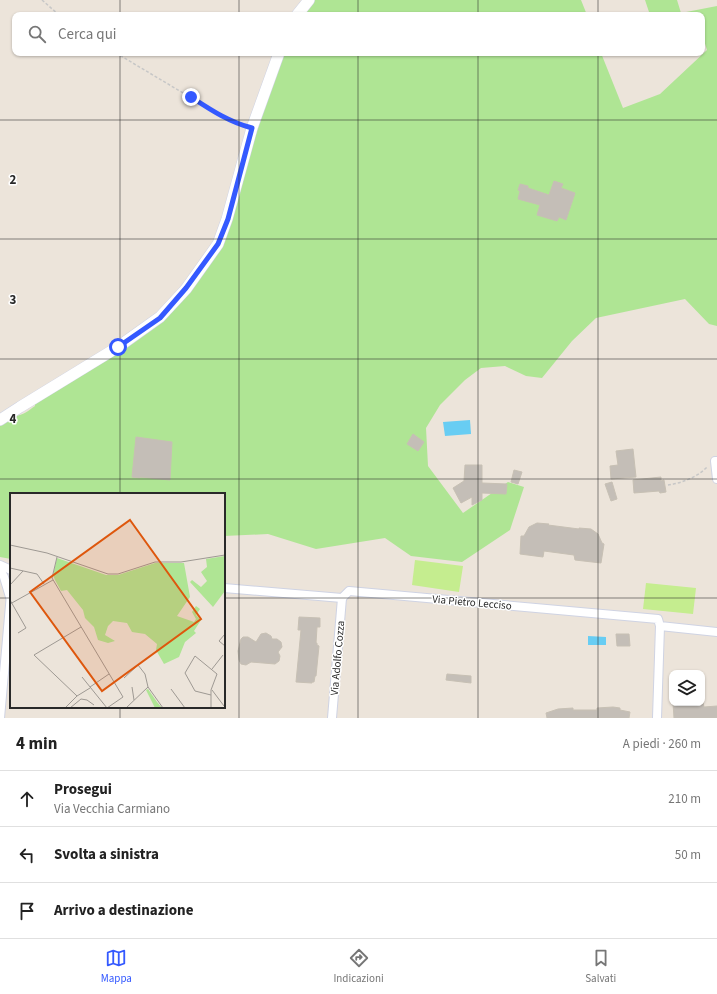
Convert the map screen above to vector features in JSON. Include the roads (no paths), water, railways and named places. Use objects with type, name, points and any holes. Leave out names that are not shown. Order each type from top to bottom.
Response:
[{"type":"street","points":[[300,12],[309,0]]},
{"type":"street","points":[[0,420],[20,406],[124,343],[160,318],[186,288],[218,244],[228,219],[252,128],[278,56]]},
{"type":"street","points":[[717,460],[715,461],[717,479]]},
{"type":"street","points":[[0,565],[10,570]]},
{"type":"street","points":[[0,570],[4,577],[10,596],[4,627],[0,718]]},
{"type":"street","name":"Via Pietro Lecciso","points":[[225,588],[342,598],[349,591],[658,619],[660,626],[717,632]]},
{"type":"street","name":"Via Adolfo Cozza","points":[[332,718],[342,598]]},
{"type":"street","points":[[657,718],[660,626]]},
{"type":"water","points":[[470,420],[471,434],[445,436],[443,422]]},
{"type":"water","points":[[588,636],[606,637],[606,645],[588,645]]}]
